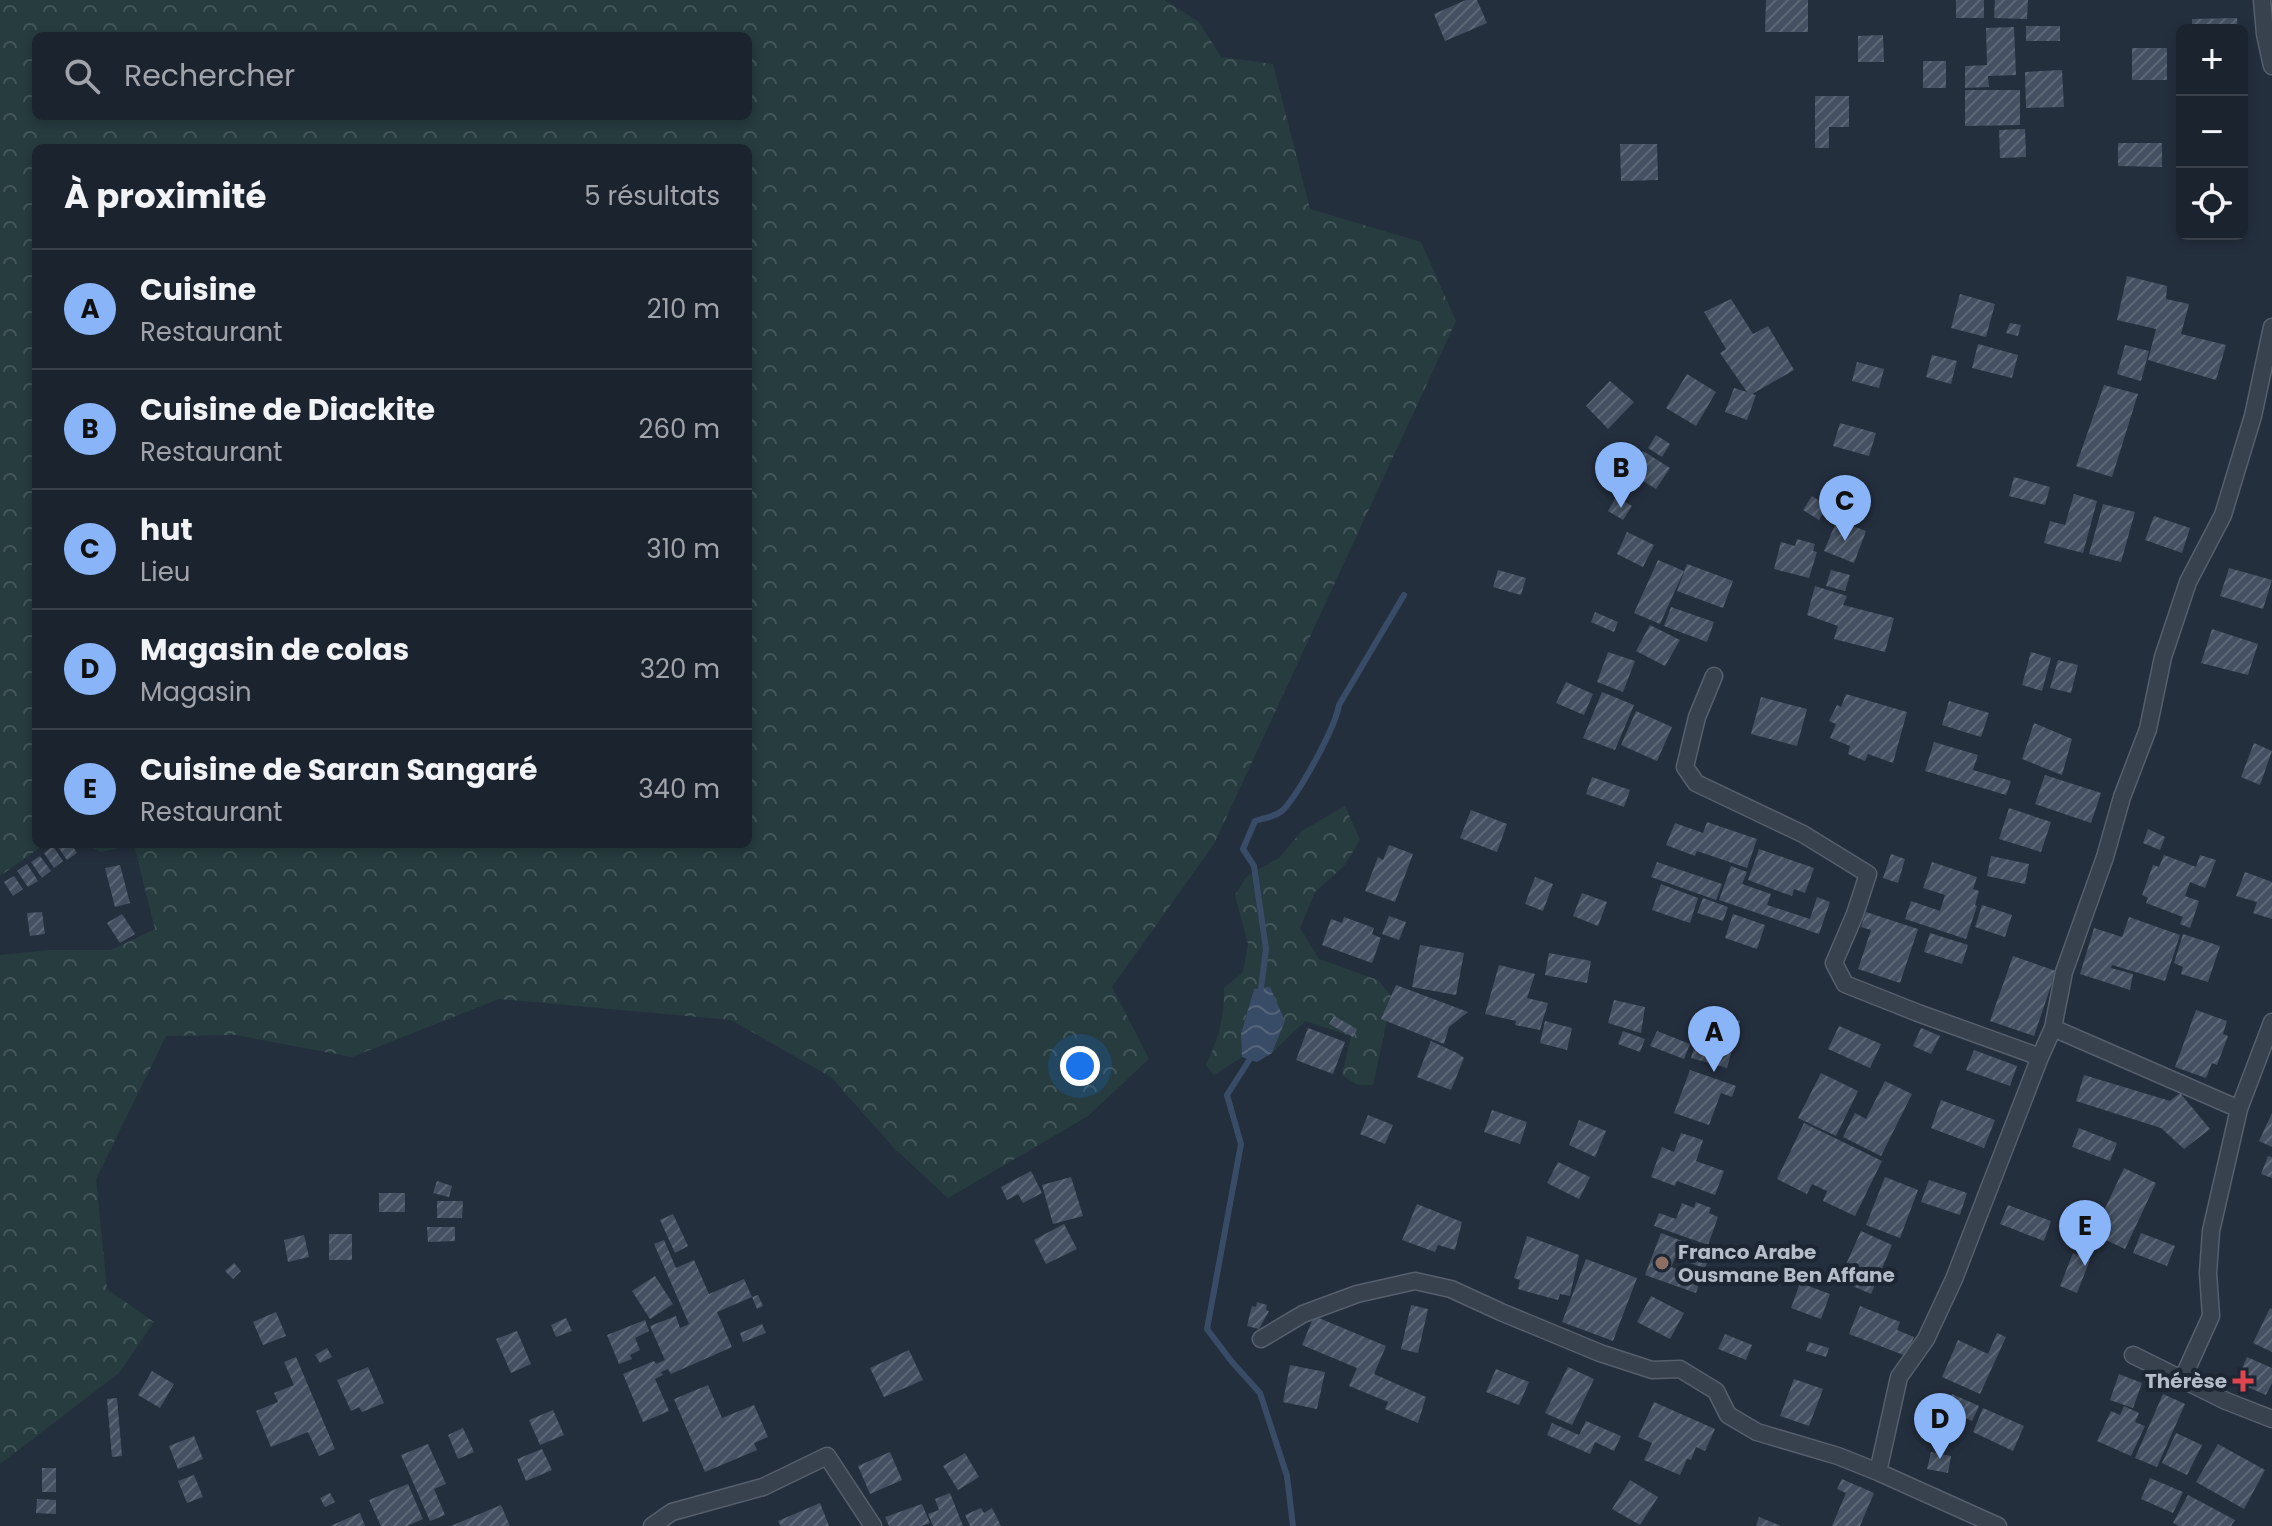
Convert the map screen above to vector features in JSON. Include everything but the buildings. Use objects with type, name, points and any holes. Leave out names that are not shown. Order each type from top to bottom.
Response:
[{"type":"street","points":[[2262,0],[2272,66]]},
{"type":"street","points":[[1878,1472],[1899,1377],[1926,1339],[1954,1279],[2053,1028],[2064,972],[2148,729],[2163,657],[2188,582],[2223,515],[2253,416],[2272,327]]},
{"type":"street","points":[[1714,676],[1697,717],[1685,767],[1696,783],[1803,834],[1868,874],[1834,963],[1845,984],[2040,1057]]},
{"type":"street","points":[[2182,1380],[2211,1316],[2208,1273],[2211,1231],[2239,1109],[2272,1022]]},
{"type":"street","points":[[2053,1028],[2239,1109]]},
{"type":"street","points":[[1261,1339],[1303,1314],[1357,1294],[1415,1281],[1451,1289],[1613,1357],[1652,1370],[1680,1369],[1716,1391],[1728,1415],[1757,1432],[1826,1452],[1878,1472],[1998,1526]]},
{"type":"street","points":[[2133,1355],[2226,1401],[2272,1419]]},
{"type":"street","points":[[652,1526],[672,1512],[763,1487],[827,1456],[873,1526]]},
{"type":"green space","points":[[0,0],[1164,0],[1199,22],[1221,57],[1273,64],[1310,209],[1421,242],[1456,321],[1214,844],[1112,987],[1149,1059],[1088,1116],[948,1198],[894,1148],[831,1077],[731,1020],[499,999],[352,1057],[236,1035],[166,1036],[96,1179],[107,1289],[154,1322],[119,1373],[0,1464],[0,955],[51,950],[111,950],[155,929],[135,848],[752,848],[752,144],[32,144],[32,848],[39,848],[0,876]]},
{"type":"green space","points":[[1345,806],[1360,840],[1344,866],[1315,892],[1300,928],[1319,959],[1378,980],[1392,997],[1373,1085],[1358,1085],[1342,1075],[1351,1036],[1305,1021],[1272,1053],[1285,1021],[1254,989],[1241,1034],[1242,1057],[1214,1075],[1206,1065],[1220,1028],[1224,988],[1243,972],[1248,944],[1235,895],[1247,876],[1279,858],[1302,831]]},
{"type":"green space","points":[[92,848],[120,848],[101,852]]},
{"type":"water","points":[[1270,987],[1285,1021],[1272,1053],[1257,1062],[1242,1057],[1241,1034],[1254,989]]},
{"type":"waterway","points":[[1260,996],[1266,949],[1254,866],[1243,849],[1255,821],[1281,811],[1299,789],[1324,744],[1339,705],[1404,595]]},
{"type":"waterway","points":[[1253,1054],[1227,1095],[1241,1144],[1207,1329],[1260,1393],[1287,1476],[1293,1526]]},
{"type":"place","name":"Cuisine de Diackite","points":[[1621,508]]},
{"type":"place","name":"hut","points":[[1845,541]]},
{"type":"place","name":"Cuisine","points":[[1714,1072]]},
{"type":"place","name":"Franco Arabe Ousmane Ben Affane","points":[[1662,1263]]},
{"type":"place","name":"Cuisine de Saran Sangaré","points":[[2085,1266]]},
{"type":"place","name":"Thérèse","points":[[2243,1381]]},
{"type":"place","name":"Magasin de colas","points":[[1940,1459]]}]
